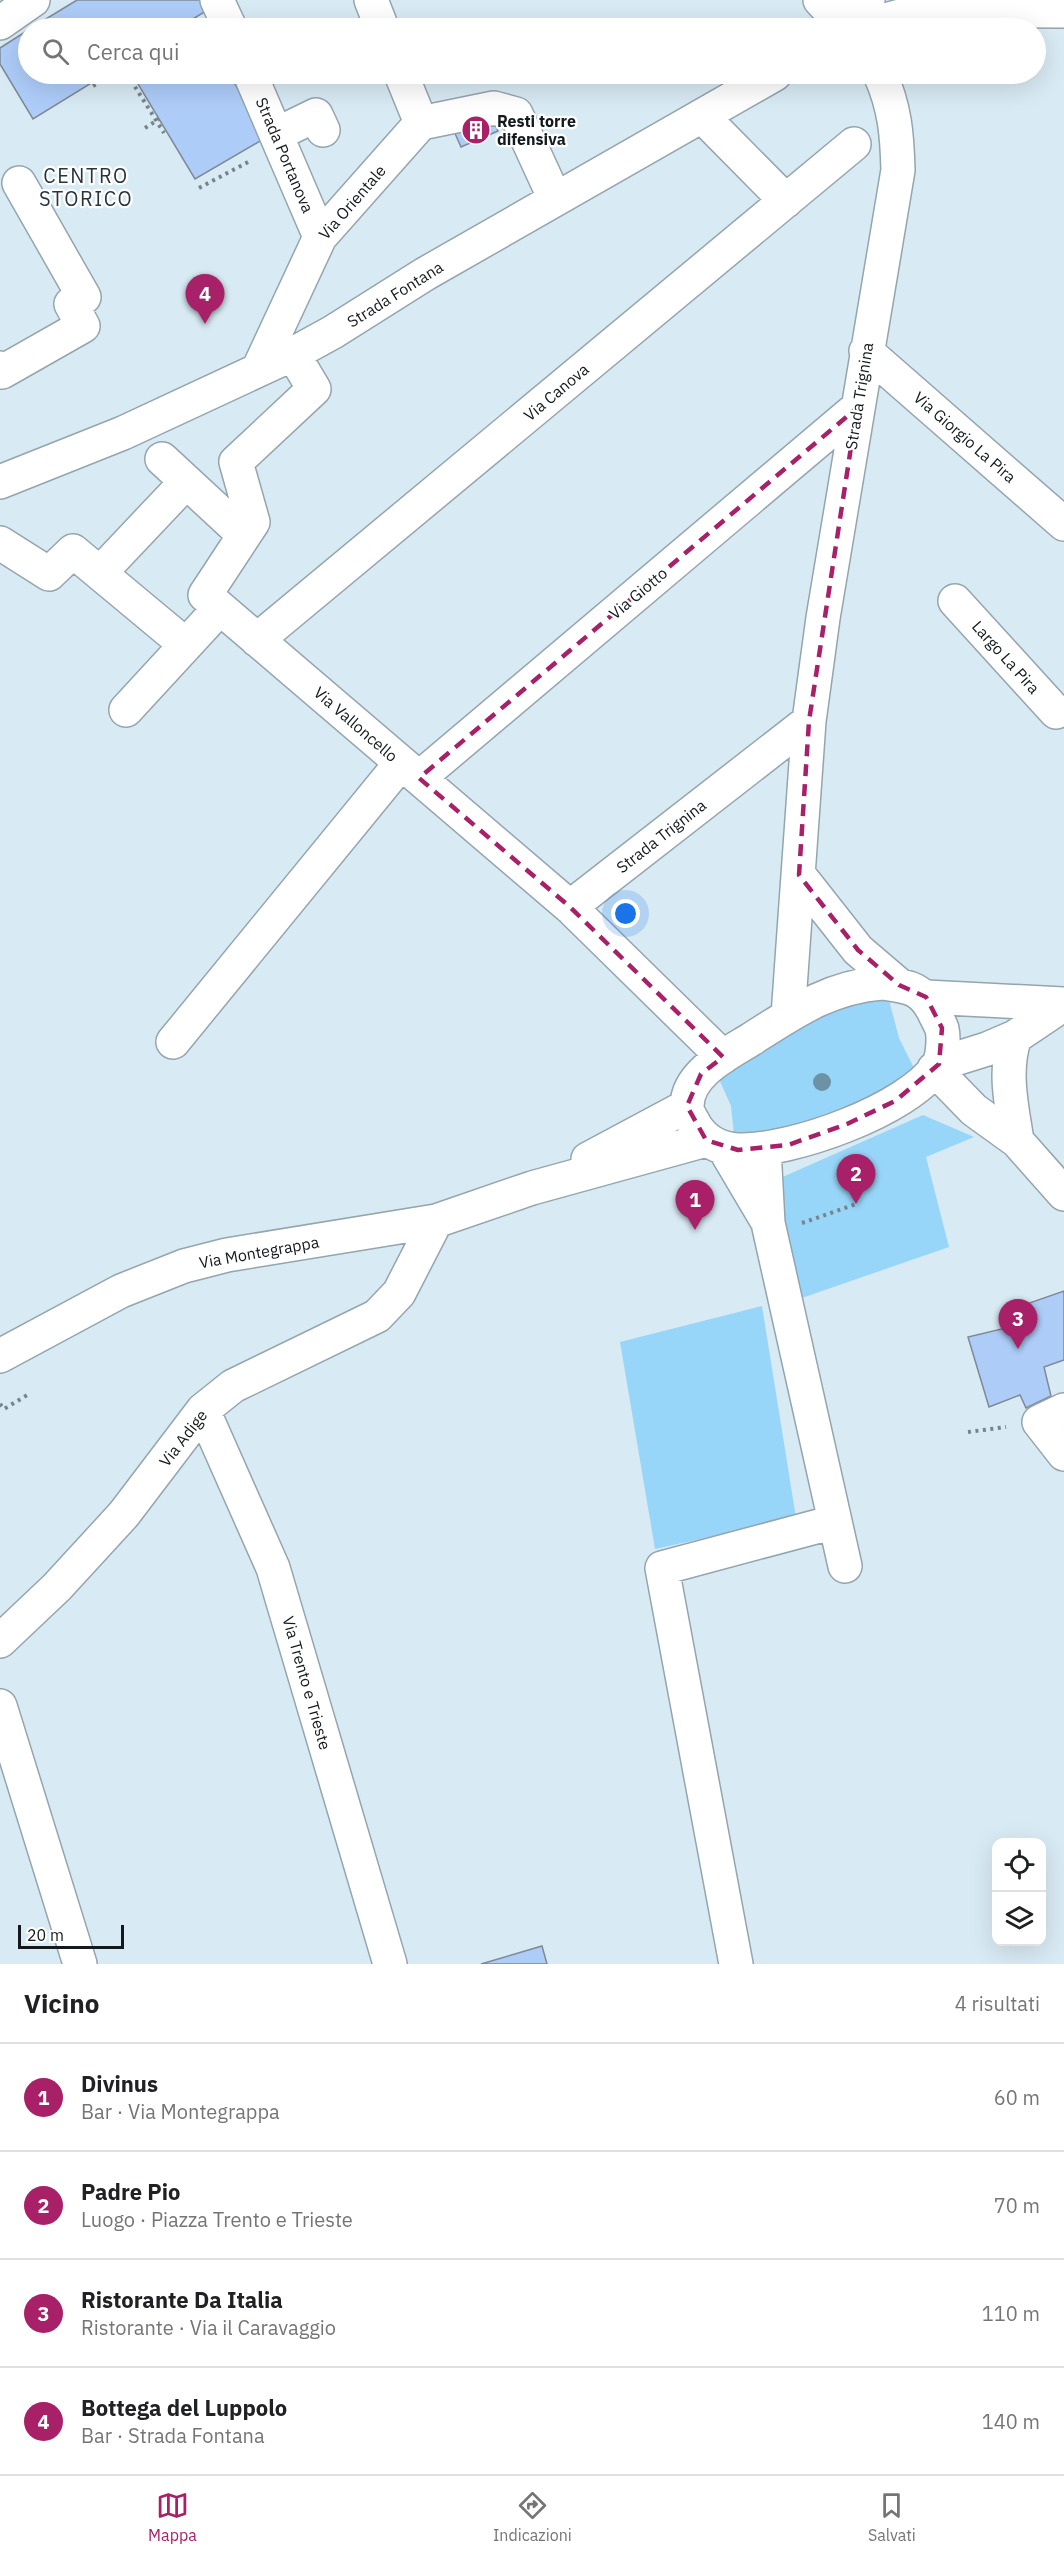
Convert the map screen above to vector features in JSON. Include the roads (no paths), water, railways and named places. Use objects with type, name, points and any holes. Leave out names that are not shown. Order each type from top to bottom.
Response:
[{"type":"street","points":[[0,23],[33,0]]},
{"type":"street","points":[[371,0],[378,18]]},
{"type":"street","points":[[820,0],[837,18]]},
{"type":"street","points":[[852,18],[858,4],[868,0]]},
{"type":"street","points":[[893,18],[923,10],[1064,11]]},
{"type":"street","name":"Strada Portanova","points":[[254,84],[320,237]]},
{"type":"street","points":[[404,84],[421,123],[494,108],[516,114],[555,199]]},
{"type":"street","name":"Strada Fontana","points":[[0,482],[123,433],[293,354],[333,332],[425,274],[758,84]]},
{"type":"street","name":"Strada Trignina","points":[[788,1016],[809,721],[823,618],[897,170],[897,132],[890,98],[884,84]]},
{"type":"street","points":[[278,139],[316,115],[323,130]]},
{"type":"street","points":[[702,116],[786,201]]},
{"type":"street","name":"Via Orientale","points":[[258,370],[320,237],[421,123]]},
{"type":"street","name":"Via Canova","points":[[258,640],[854,144]]},
{"type":"street","points":[[0,368],[2,372],[83,326],[71,304],[84,297],[19,183]]},
{"type":"street","name":"Via Giorgio La Pira","points":[[866,351],[1064,524]]},
{"type":"street","name":"Via Valloncello","points":[[293,354],[314,389],[236,462],[254,522],[205,595],[570,907],[723,1057]]},
{"type":"street","name":"Via Giotto","points":[[173,1042],[410,770],[857,408]]},
{"type":"street","points":[[162,459],[244,535]]},
{"type":"street","points":[[100,573],[186,482]]},
{"type":"street","points":[[0,543],[49,574],[74,551],[186,645]]},
{"type":"street","name":"Largo La Pira","points":[[955,601],[1061,715]]},
{"type":"street","points":[[126,710],[220,608]]},
{"type":"street","name":"Strada Trignina","points":[[570,907],[809,721]]},
{"type":"street","points":[[799,875],[858,950],[913,991],[942,1028],[942,1050],[928,1074]]},
{"type":"street","points":[[769,1229],[715,1144],[690,1115],[687,1106],[692,1090],[702,1074],[723,1057],[788,1016],[837,990],[861,984],[882,983],[913,991],[1064,1004]]},
{"type":"street","points":[[928,1074],[1015,1037],[1064,1004]]},
{"type":"street","points":[[1015,1037],[1010,1052],[1009,1084],[1017,1141]]},
{"type":"street","points":[[928,1074],[1017,1141],[1064,1194]]},
{"type":"street","name":"Via Montegrappa","points":[[0,1356],[121,1291],[184,1266],[227,1255],[436,1221],[532,1188],[715,1144],[764,1149],[814,1138],[873,1113],[928,1074]]},
{"type":"street","name":"Via Montegrappa","points":[[532,1188],[687,1106]]},
{"type":"street","points":[[764,1149],[769,1229],[845,1566]]},
{"type":"street","name":"Via Adige","points":[[0,1641],[57,1587],[124,1514],[203,1410],[233,1386],[377,1316],[399,1293],[436,1221]]},
{"type":"street","name":"Via Trento e Trieste","points":[[203,1410],[273,1568],[390,1964]]},
{"type":"street","points":[[1064,1410],[1039,1422],[1064,1454]]},
{"type":"street","points":[[736,1964],[662,1568],[834,1522]]},
{"type":"street","points":[[0,1706],[80,1964]]},
{"type":"place","name":"Resti torre difensiva","points":[[476,130]]},
{"type":"place","name":"Bottega del Luppolo","points":[[205,324]]},
{"type":"place","name":"Padre Pio","points":[[856,1204]]},
{"type":"place","name":"Divinus","points":[[695,1230]]},
{"type":"place","name":"Ristorante Da Italia","points":[[1018,1349]]},
{"type":"district","name":"CENTRO STORICO","points":[[86,188]]}]
